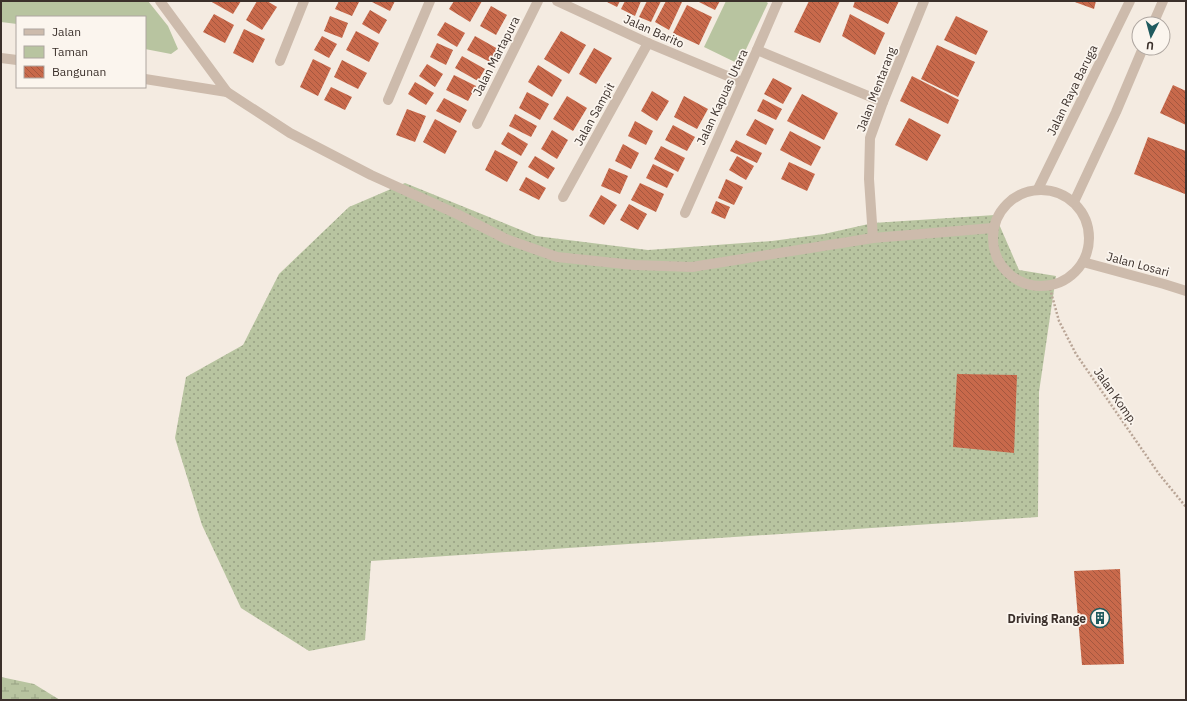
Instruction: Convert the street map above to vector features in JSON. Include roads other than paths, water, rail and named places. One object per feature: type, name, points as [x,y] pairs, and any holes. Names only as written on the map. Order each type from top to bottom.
[{"type":"street","points":[[160,1],[228,92],[290,133],[371,175],[457,214],[506,239],[557,257],[634,265],[692,267],[872,238],[993,228]]},
{"type":"street","points":[[280,61],[304,1]]},
{"type":"street","points":[[388,100],[430,1]]},
{"type":"street","name":"Jalan Martapura","points":[[477,124],[538,1]]},
{"type":"street","name":"Jalan Barito","points":[[557,1],[648,43],[742,82]]},
{"type":"street","points":[[757,50],[778,1]]},
{"type":"street","name":"Jalan Mentarang","points":[[872,238],[868,179],[870,138],[924,1]]},
{"type":"street","name":"Jalan Raya Baruga","points":[[1038,189],[1130,1]]},
{"type":"street","points":[[1156,16],[1163,1]]},
{"type":"street","name":"Jalan Sampit","points":[[563,197],[648,43]]},
{"type":"street","name":"Jalan Kapuas Utara","points":[[685,213],[757,50],[884,102]]},
{"type":"street","points":[[1074,202],[1116,112],[1140,56]]},
{"type":"street","points":[[1,58],[16,60]]},
{"type":"street","points":[[146,79],[228,92]]},
{"type":"street","points":[[1038,189],[1057,192],[1074,202],[1081,210],[1089,231],[1087,252],[1078,269],[1065,280],[1039,286],[1021,282],[1005,271],[995,256],[992,237],[996,218],[1001,209],[1018,195],[1027,191],[1038,189]]},
{"type":"street","name":"Jalan Losari","points":[[1083,262],[1186,291]]},
{"type":"place","name":"Driving Range","points":[[1100,618]]}]
